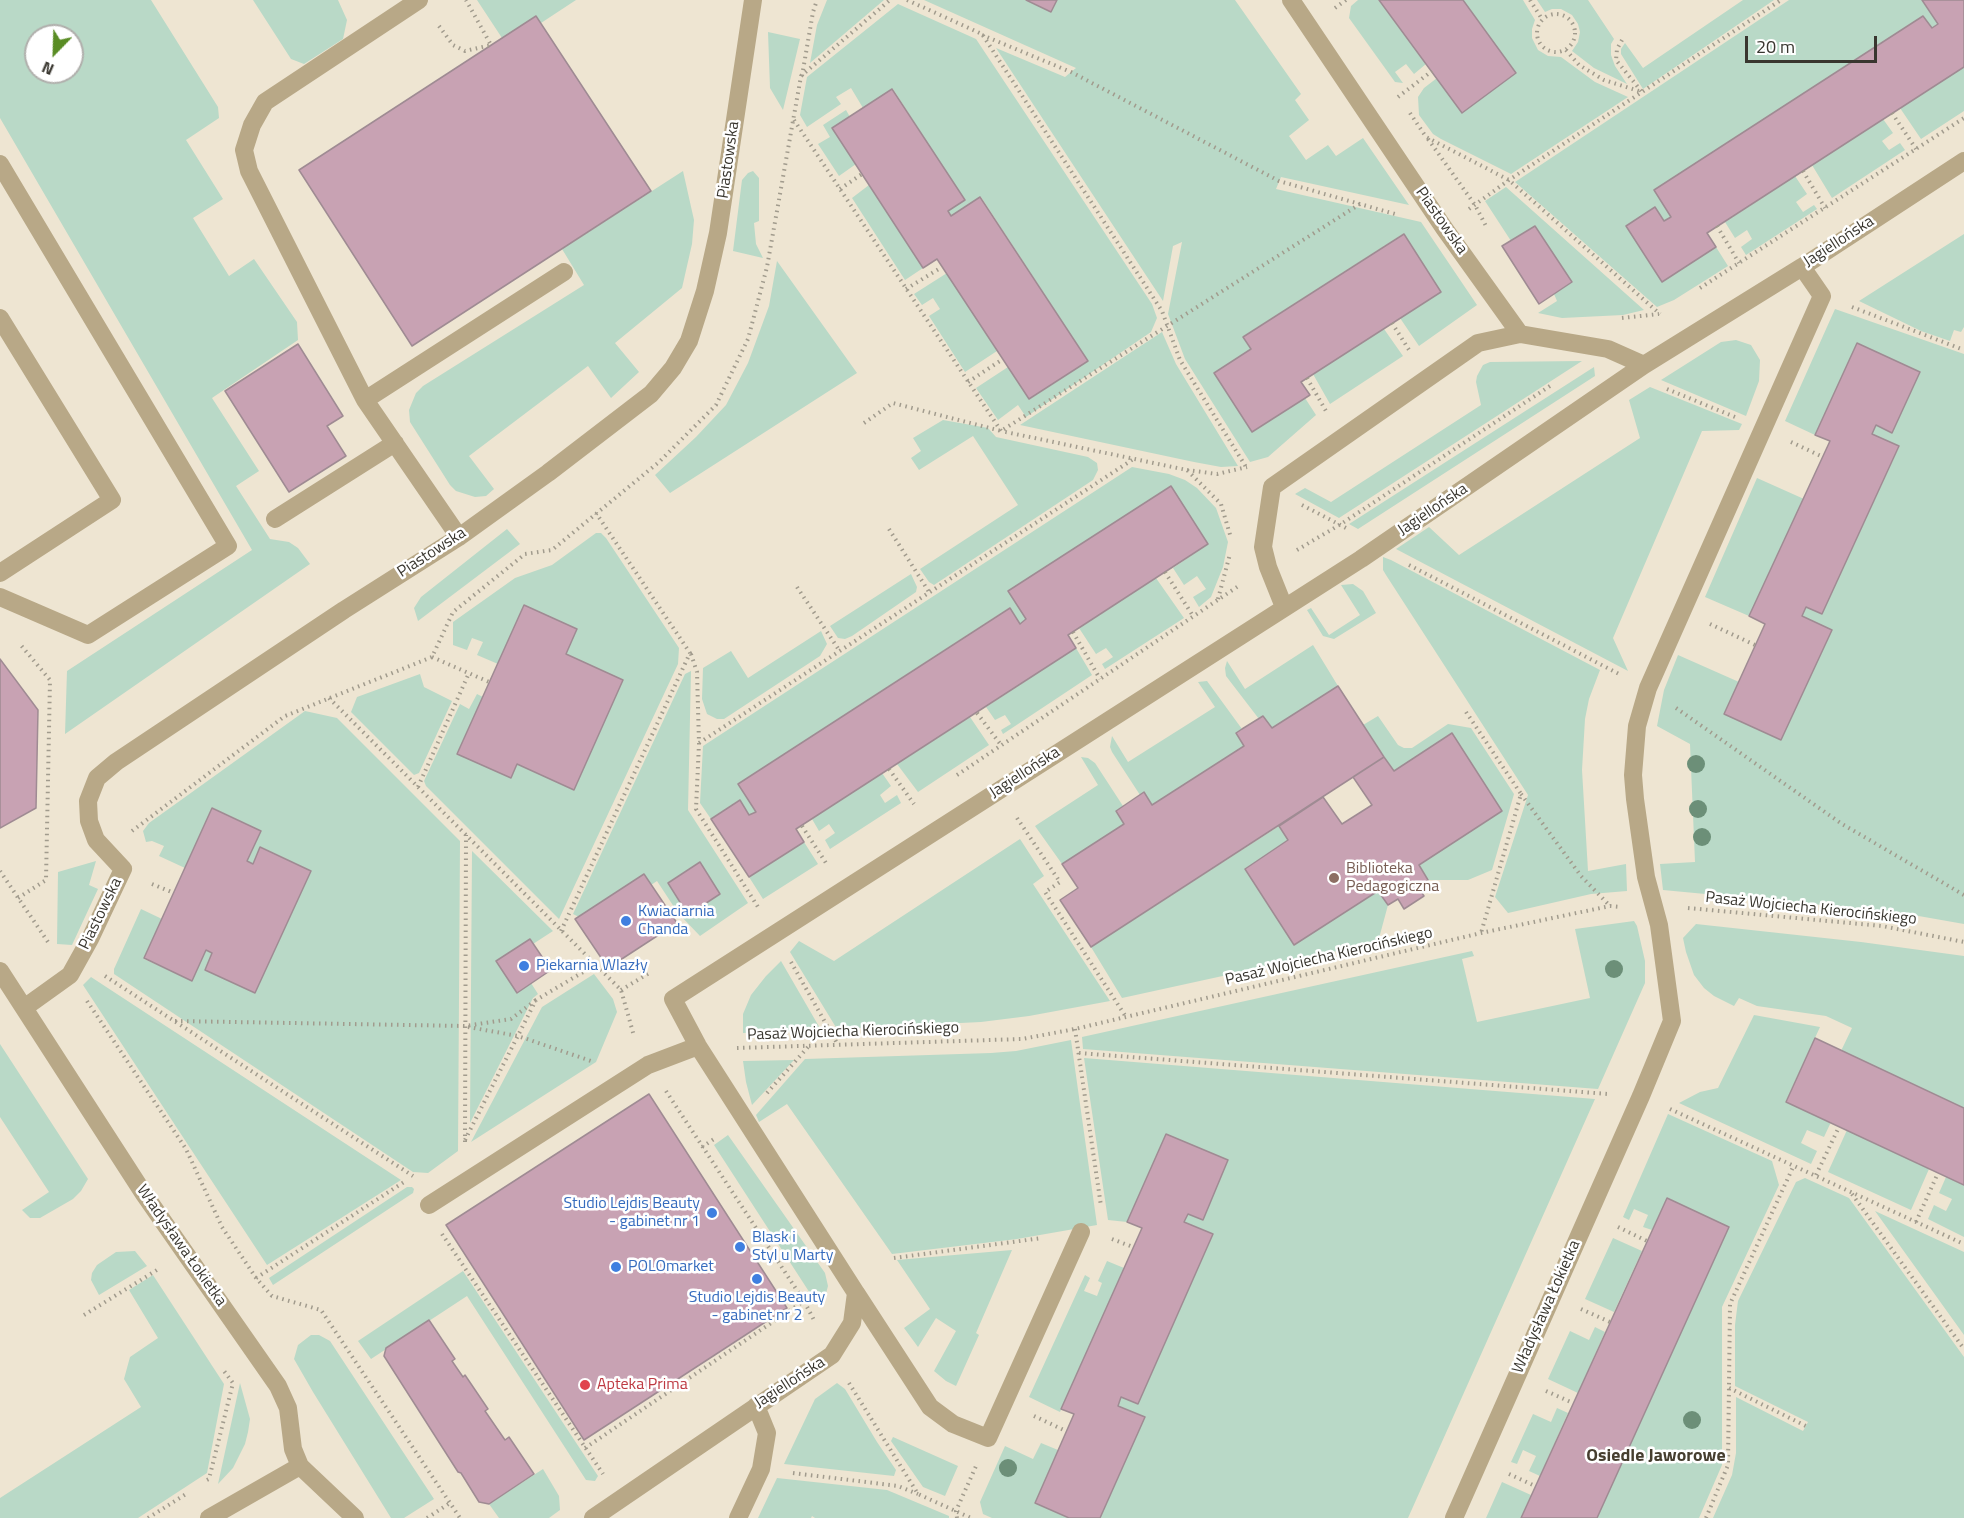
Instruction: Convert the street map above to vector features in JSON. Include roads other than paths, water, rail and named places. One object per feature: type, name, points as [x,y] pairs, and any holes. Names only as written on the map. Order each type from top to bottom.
[{"type":"street","points":[[419,0],[265,102],[252,125],[244,150],[249,171],[365,400],[459,537]]},
{"type":"street","name":"Piastowska","points":[[24,1008],[70,975],[123,869],[96,840],[89,820],[88,801],[98,778],[116,762],[344,610],[459,537],[548,473],[651,394],[673,368],[689,341],[705,291],[718,233],[753,0]]},
{"type":"street","name":"Piastowska","points":[[1291,0],[1444,228],[1520,334]]},
{"type":"street","name":"Jagiellońska","points":[[592,1518],[832,1355],[852,1323],[856,1293],[698,1046],[673,999],[1376,548],[1644,365],[1802,267],[1964,162]]},
{"type":"street","points":[[0,164],[228,546],[88,635],[0,597]]},
{"type":"street","name":"Władysława Łokietka","points":[[1454,1518],[1672,1021],[1659,925],[1646,878],[1633,775],[1637,726],[1648,688],[1822,296],[1802,267]]},
{"type":"street","points":[[365,400],[564,272]]},
{"type":"street","points":[[0,318],[112,500],[0,573]]},
{"type":"street","points":[[1284,607],[1268,567],[1263,547],[1272,487],[1478,343],[1520,334],[1608,349],[1644,365]]},
{"type":"street","points":[[275,519],[395,443]]},
{"type":"street","name":"Władysława Łokietka","points":[[0,971],[144,1194],[278,1386],[288,1408],[293,1449],[300,1466]]},
{"type":"street","points":[[429,1205],[648,1065],[698,1046]]},
{"type":"street","points":[[856,1293],[930,1407],[953,1424],[988,1438],[1081,1232]]},
{"type":"street","points":[[738,1518],[760,1469],[767,1433],[756,1406]]},
{"type":"street","points":[[209,1518],[300,1466],[355,1518]]},
{"type":"place","name":"Biblioteka Pedagogiczna","points":[[1334,878]]},
{"type":"place","name":"Kwiaciarnia Chanda","points":[[626,921]]},
{"type":"place","name":"Piekarnia Wlazły","points":[[524,966]]},
{"type":"place","name":"Studio Lejdis Beauty - gabinet nr 1","points":[[712,1213]]},
{"type":"place","name":"Blask i Styl u Marty","points":[[740,1247]]},
{"type":"place","name":"POLOmarket","points":[[616,1267]]},
{"type":"place","name":"Studio Lejdis Beauty - gabinet nr 2","points":[[757,1279]]},
{"type":"place","name":"Apteka Prima","points":[[585,1385]]},
{"type":"district","name":"Osiedle Jaworowe","points":[[1656,1457]]}]
